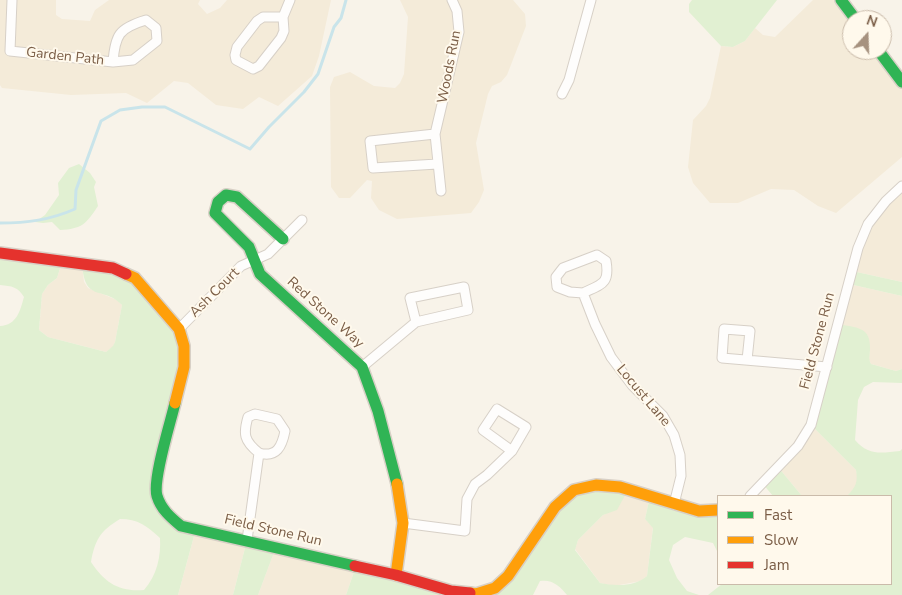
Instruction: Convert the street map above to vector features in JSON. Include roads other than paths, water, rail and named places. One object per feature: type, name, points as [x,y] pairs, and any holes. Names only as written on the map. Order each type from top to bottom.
[{"type":"street","name":"Garden Path","points":[[12,0],[10,51],[113,62],[133,60],[157,41],[156,28],[146,20],[133,24],[119,33],[114,45],[113,62]]},
{"type":"street","points":[[283,17],[263,17],[257,21],[237,47],[236,60],[253,69],[259,66],[281,38],[284,31],[283,17],[290,0]]},
{"type":"street","name":"Woods Run","points":[[441,191],[435,134],[459,32],[457,11],[452,0]]},
{"type":"street","points":[[562,94],[569,80],[591,0]]},
{"type":"street","points":[[886,60],[902,82]]},
{"type":"street","points":[[435,134],[370,140],[373,168],[438,164]]},
{"type":"street","name":"Field Stone Run","points":[[751,495],[798,446],[811,425],[858,248],[868,224],[886,201],[902,186]]},
{"type":"street","name":"Red Stone Way","points":[[283,239],[237,197],[226,195],[218,202],[215,213],[250,247],[260,274],[362,367],[380,420],[400,496],[402,523],[396,575]]},
{"type":"street","name":"Ash Court","points":[[179,329],[241,266],[268,254],[302,220]]},
{"type":"street","name":"Field Stone Run","points":[[0,253],[113,268],[135,278],[179,329],[184,346],[184,367],[158,473],[156,494],[166,514],[181,526],[396,575],[451,591],[476,594],[495,588],[508,576],[555,507],[574,490],[596,485],[620,487],[699,511],[717,510]]},
{"type":"street","points":[[597,255],[606,261],[608,273],[602,284],[583,293],[570,292],[557,287],[556,277],[563,268],[597,255]]},
{"type":"street","points":[[362,367],[416,322],[468,310],[464,287],[410,298],[416,322]]},
{"type":"street","name":"Locust Lane","points":[[583,293],[611,357],[632,385],[663,416],[674,435],[680,455],[681,476],[674,504]]},
{"type":"street","points":[[747,360],[827,367]]},
{"type":"street","points":[[402,523],[465,531],[467,499],[475,484],[512,451],[526,428],[497,409],[484,430],[512,451]]},
{"type":"street","points":[[255,414],[278,419],[285,431],[280,448],[273,453],[259,453],[247,440],[244,429],[248,417],[255,414]]},
{"type":"street","points":[[247,540],[259,453]]},
{"type":"waterway","points":[[0,223],[38,220],[57,216],[75,209],[76,190],[101,121],[120,110],[142,107],[165,107],[250,149],[304,92],[318,74],[334,27],[341,18],[346,0]]}]
